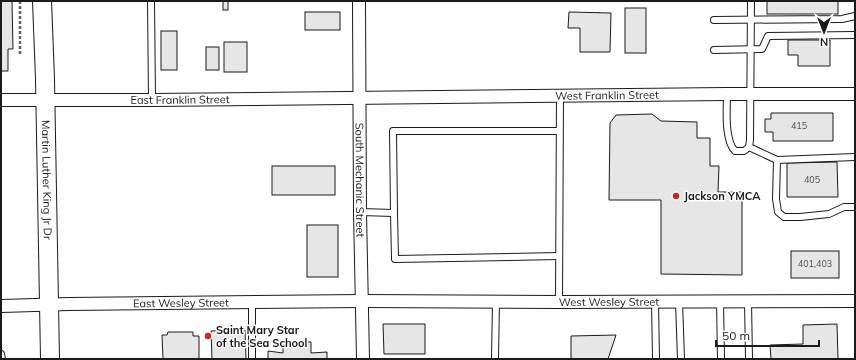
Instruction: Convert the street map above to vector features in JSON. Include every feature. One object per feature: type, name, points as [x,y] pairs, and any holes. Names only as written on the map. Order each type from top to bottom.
[{"type":"main road","name":"Martin Luther King Jr Dr","points":[[42,1],[50,359]]},
{"type":"street","name":"South Mechanic Street","points":[[359,1],[360,212],[363,359]]},
{"type":"street","name":"West Franklin Street","points":[[359,98],[560,95],[855,94]]},
{"type":"street","name":"East Franklin Street","points":[[1,100],[359,98]]},
{"type":"street","name":"East Wesley Street","points":[[1,306],[362,301]]},
{"type":"street","name":"West Wesley Street","points":[[362,301],[855,301]]},
{"type":"lane","points":[[151,1],[152,100]]},
{"type":"lane","points":[[749,147],[751,1]]},
{"type":"lane","points":[[714,20],[842,19],[855,16]]},
{"type":"lane","points":[[714,50],[762,49],[768,36],[855,35]]},
{"type":"lane","points":[[727,94],[728,139],[731,147],[735,151],[744,151],[749,147]]},
{"type":"lane","points":[[559,302],[560,95]]},
{"type":"lane","points":[[559,131],[393,131],[395,259],[559,256]]},
{"type":"lane","points":[[749,147],[777,160],[855,156]]},
{"type":"lane","points":[[777,160],[776,199],[778,212],[784,217],[829,214],[844,207],[855,207]]},
{"type":"lane","points":[[360,212],[394,213]]},
{"type":"lane","points":[[496,301],[496,359]]},
{"type":"lane","points":[[720,301],[721,359]]},
{"type":"lane","points":[[748,301],[749,359]]},
{"type":"lane","points":[[252,302],[252,359]]},
{"type":"lane","points":[[655,302],[656,359]]},
{"type":"lane","points":[[679,302],[681,359]]},
{"type":"lane","points":[[1,354],[2,359]]},
{"type":"path","points":[[20,1],[20,54]]},
{"type":"building","points":[[1,1],[12,1],[13,49],[8,49],[8,71],[1,71]]},
{"type":"building","points":[[223,1],[228,1],[228,10],[223,10]]},
{"type":"building","points":[[767,1],[838,1],[838,14],[767,14]]},
{"type":"building","points":[[625,8],[646,8],[646,53],[625,53]]},
{"type":"building","points":[[305,12],[340,12],[340,30],[305,30]]},
{"type":"building","points":[[569,12],[611,13],[610,52],[580,52],[580,28],[568,28]]},
{"type":"building","points":[[161,31],[177,31],[177,70],[161,70]]},
{"type":"building","points":[[788,40],[830,40],[830,66],[798,66],[798,55],[788,55]]},
{"type":"building","points":[[224,42],[247,42],[247,72],[224,72]]},
{"type":"building","points":[[206,47],[219,47],[219,70],[206,70]]},
{"type":"building","points":[[771,113],[833,113],[833,141],[773,141],[773,132],[765,132],[765,119],[771,119]]},
{"type":"building","name":"Jackson YMCA","points":[[652,114],[661,121],[697,122],[697,138],[710,138],[710,166],[719,166],[718,192],[742,192],[742,275],[661,274],[661,200],[609,200],[610,123],[616,115]]},
{"type":"building","points":[[837,162],[838,197],[787,197],[787,163]]},
{"type":"building","points":[[272,166],[335,166],[335,195],[272,195]]},
{"type":"building","points":[[307,225],[338,225],[338,277],[307,277]]},
{"type":"building","points":[[791,251],[839,251],[839,278],[791,278]]},
{"type":"building","points":[[383,324],[425,324],[425,354],[384,354]]},
{"type":"building","points":[[837,324],[838,359],[771,359],[770,345],[803,344],[803,325]]},
{"type":"building","points":[[245,330],[246,359],[212,359],[211,331]]},
{"type":"building","points":[[168,332],[193,332],[193,336],[199,336],[199,359],[163,359],[162,335],[167,335]]},
{"type":"building","points":[[616,335],[608,359],[571,359],[571,336]]},
{"type":"building","points":[[283,342],[311,342],[311,353],[327,352],[327,359],[268,359],[268,351],[283,353]]},
{"type":"place","name":"Jackson YMCA","points":[[676,196]]},
{"type":"place","name":"Saint Mary Star of the Sea School","points":[[208,336]]}]
